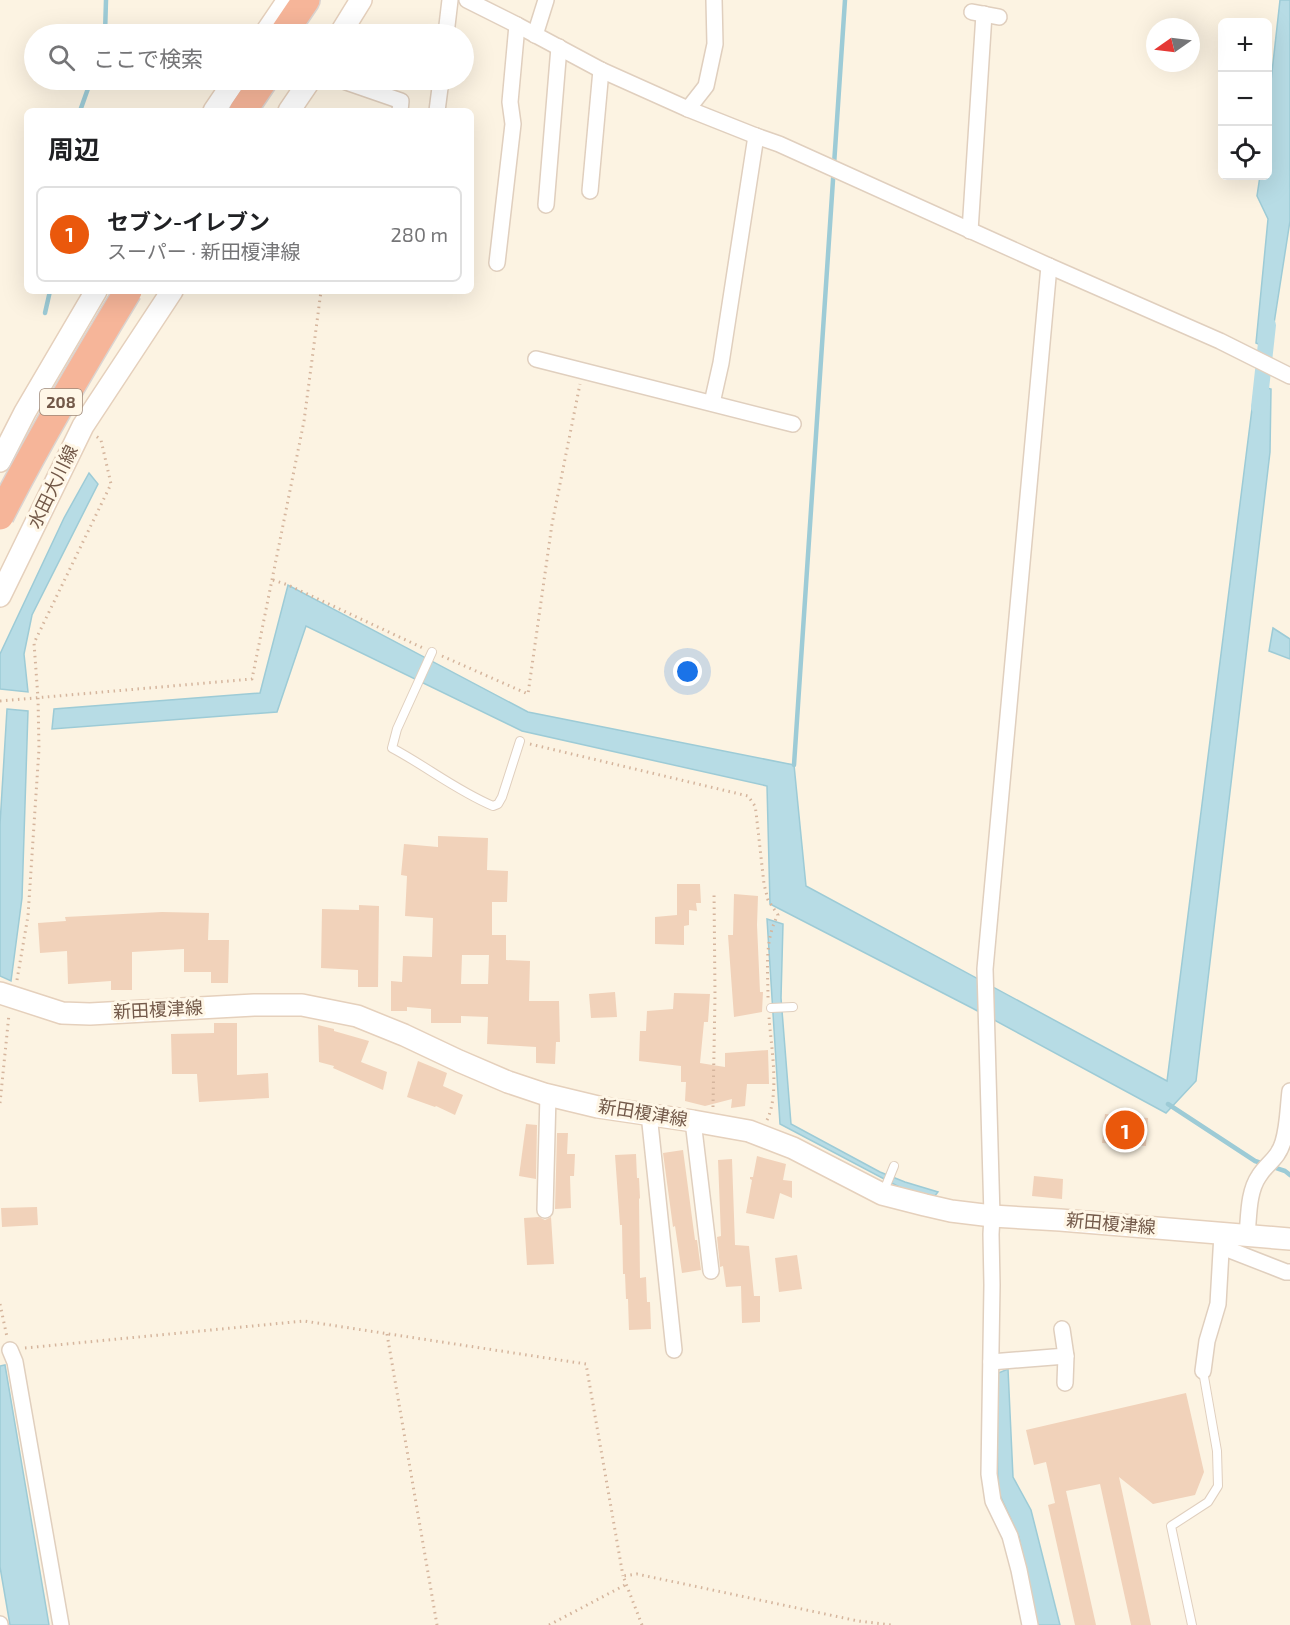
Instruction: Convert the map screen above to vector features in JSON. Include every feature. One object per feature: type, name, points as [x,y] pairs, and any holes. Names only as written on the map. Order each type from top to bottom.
[{"type":"highway","points":[[290,24],[306,0]]},
{"type":"highway","points":[[301,24],[317,0]]},
{"type":"highway","points":[[234,108],[246,90]]},
{"type":"highway","points":[[245,108],[257,90]]},
{"type":"highway","name":"208","points":[[0,497],[51,402],[115,294]]},
{"type":"highway","name":"208","points":[[0,516],[48,424],[126,294]]},
{"type":"main road","points":[[272,24],[288,0]]},
{"type":"main road","points":[[348,24],[360,0]]},
{"type":"main road","points":[[216,108],[228,90]]},
{"type":"main road","points":[[291,108],[303,90]]},
{"type":"main road","points":[[0,460],[25,412],[94,294]]},
{"type":"main road","name":"水田大川線","points":[[0,596],[83,426],[170,294]]},
{"type":"main road","name":"新田榎津線","points":[[8,1000],[62,1013],[90,1014],[254,1005],[302,1005],[357,1016],[508,1082],[548,1095],[598,1107],[748,1131],[793,1148],[882,1194],[951,1211],[1060,1220],[1222,1240],[1247,1235],[1290,1239]]},
{"type":"street","points":[[447,24],[450,0]]},
{"type":"street","points":[[466,0],[601,70],[688,109],[779,144],[1209,336],[1287,374]]},
{"type":"street","points":[[535,35],[546,0]]},
{"type":"street","points":[[688,109],[706,86],[715,44],[714,0]]},
{"type":"street","points":[[970,231],[985,14]]},
{"type":"street","points":[[497,263],[513,124],[510,102],[517,25]]},
{"type":"street","points":[[546,205],[559,47]]},
{"type":"street","points":[[590,191],[601,70]]},
{"type":"street","points":[[369,90],[401,101],[400,108]]},
{"type":"street","points":[[437,108],[440,90]]},
{"type":"street","points":[[712,403],[721,363],[756,136]]},
{"type":"street","points":[[1030,1625],[1010,1536],[993,1502],[989,1474],[992,1216],[986,980],[1049,266]]},
{"type":"street","points":[[536,359],[793,424]]},
{"type":"street","points":[[1247,1235],[1255,1182],[1276,1158],[1283,1142],[1290,1091]]},
{"type":"street","points":[[545,1210],[548,1095]]},
{"type":"street","points":[[649,1114],[674,1350]]},
{"type":"street","points":[[703,1122],[711,1271]]},
{"type":"street","points":[[1203,1371],[1207,1341],[1218,1304],[1222,1240],[1290,1272]]},
{"type":"street","points":[[1062,1329],[1066,1356],[1065,1383]]},
{"type":"street","points":[[10,1350],[15,1362],[61,1625]]},
{"type":"street","points":[[991,1362],[1066,1356]]},
{"type":"lane","points":[[430,656],[397,729],[392,748],[493,806],[498,804],[502,797],[520,741]]},
{"type":"lane","points":[[771,1008],[793,1007]]},
{"type":"lane","points":[[882,1194],[894,1166]]},
{"type":"lane","points":[[1192,1625],[1171,1526],[1208,1502],[1218,1486],[1217,1451],[1203,1371]]},
{"type":"path","points":[[0,701],[252,680],[304,421],[321,294]]},
{"type":"path","points":[[273,580],[430,656],[528,694],[552,524],[582,371]]},
{"type":"path","points":[[0,1103],[8,1000],[28,916],[39,749],[34,643],[111,484],[101,440],[83,426]]},
{"type":"path","points":[[520,741],[742,794],[753,801],[764,884],[768,900],[778,915],[770,931],[768,947],[768,1007],[773,1076],[772,1109],[765,1124]]},
{"type":"path","points":[[703,1122],[715,995],[714,891]]},
{"type":"path","points":[[0,1304],[10,1350],[304,1322],[586,1364],[623,1576],[642,1625]]},
{"type":"path","points":[[387,1334],[437,1625]]},
{"type":"path","points":[[623,1576],[637,1575],[858,1621],[891,1625]]},
{"type":"path","points":[[549,1625],[627,1584]]},
{"type":"water","points":[[1280,0],[1290,0],[1290,221],[1270,349],[1256,343],[1268,219],[1257,196],[1259,180],[1272,180],[1272,72]]},
{"type":"water","points":[[1255,385],[1271,389],[1270,452],[1196,1081],[1166,1113],[972,1008],[770,904],[767,786],[522,731],[306,626],[277,712],[52,729],[54,709],[260,693],[288,585],[528,712],[794,765],[806,886],[1167,1081]]},
{"type":"water","points":[[89,473],[98,484],[32,615],[24,654],[28,692],[0,689],[0,654],[64,518]]},
{"type":"water","points":[[1273,628],[1290,639],[1290,659],[1269,651]]},
{"type":"water","points":[[7,709],[28,711],[22,898],[11,981],[0,976],[0,824]]},
{"type":"water","points":[[767,919],[783,924],[781,998],[791,1124],[880,1172],[938,1192],[934,1197],[905,1190],[780,1124]]},
{"type":"water","points":[[5,1365],[49,1625],[10,1625],[0,1567],[0,1366]]},
{"type":"water","points":[[1008,1369],[1013,1477],[1031,1510],[1060,1625],[1035,1625],[1019,1537],[998,1491],[996,1374]]},
{"type":"building","points":[[438,836],[488,838],[487,870],[508,871],[507,902],[492,902],[492,935],[506,935],[506,960],[530,961],[529,1001],[559,1001],[560,1042],[556,1042],[555,1064],[536,1063],[536,1047],[487,1044],[488,1017],[461,1016],[461,1023],[431,1023],[431,1009],[407,1007],[407,1011],[391,1011],[391,981],[402,982],[403,956],[432,957],[433,918],[405,916],[407,876],[401,875],[404,844],[438,847]],"holes":[[[462,955],[489,955],[488,984],[461,984]]]},
{"type":"building","points":[[677,884],[700,884],[701,903],[696,903],[697,911],[689,910],[689,925],[684,926],[684,945],[655,944],[655,917],[677,915]]},
{"type":"building","points":[[734,894],[758,896],[760,992],[763,992],[762,1012],[734,1017],[728,935],[733,935]]},
{"type":"building","points":[[359,905],[379,906],[378,987],[358,987],[358,970],[321,968],[322,909],[359,910]]},
{"type":"building","points":[[162,912],[209,913],[208,940],[229,940],[228,983],[211,983],[211,972],[184,972],[184,949],[132,952],[132,990],[111,990],[111,981],[68,984],[67,951],[40,953],[38,923],[66,921],[65,917]]},
{"type":"building","points":[[615,992],[617,1017],[591,1018],[589,994]]},
{"type":"building","points":[[674,993],[710,994],[708,1022],[704,1022],[700,1063],[725,1067],[725,1053],[768,1050],[769,1084],[747,1084],[745,1106],[731,1108],[732,1099],[705,1106],[685,1101],[686,1082],[681,1082],[681,1066],[639,1061],[640,1031],[646,1031],[647,1011],[673,1009]]},
{"type":"building","points":[[214,1023],[237,1023],[237,1075],[268,1073],[269,1098],[199,1102],[197,1074],[172,1074],[171,1034],[214,1033]]},
{"type":"building","points":[[318,1025],[369,1041],[361,1062],[387,1072],[383,1090],[333,1068],[334,1066],[319,1062]]},
{"type":"building","points":[[418,1061],[447,1073],[443,1086],[463,1095],[455,1115],[407,1097]]},
{"type":"building","points":[[1105,1114],[1148,1118],[1146,1146],[1102,1143]]},
{"type":"building","points":[[526,1124],[537,1125],[536,1179],[519,1176]]},
{"type":"building","points":[[557,1133],[568,1133],[567,1154],[575,1154],[574,1176],[570,1176],[571,1208],[555,1209]]},
{"type":"building","points":[[683,1150],[701,1270],[682,1273],[663,1153]]},
{"type":"building","points":[[636,1154],[640,1198],[640,1278],[646,1277],[651,1329],[629,1330],[615,1155]]},
{"type":"building","points":[[757,1156],[786,1164],[783,1180],[792,1181],[792,1198],[780,1193],[774,1219],[746,1213],[752,1180],[750,1177],[753,1177]]},
{"type":"building","points":[[732,1159],[735,1245],[749,1246],[754,1296],[760,1296],[760,1322],[742,1323],[741,1286],[726,1287],[723,1266],[720,1267],[717,1237],[721,1236],[718,1160]]},
{"type":"building","points":[[1034,1176],[1063,1179],[1062,1199],[1032,1196]]},
{"type":"building","points":[[37,1207],[38,1225],[2,1227],[1,1208]]},
{"type":"building","points":[[539,1217],[545,1220],[551,1217],[554,1264],[527,1265],[524,1218]]},
{"type":"building","points":[[797,1255],[802,1289],[779,1292],[775,1258]]},
{"type":"building","points":[[1186,1393],[1204,1472],[1195,1495],[1153,1504],[1119,1477],[1151,1625],[1131,1625],[1100,1484],[1066,1491],[1096,1625],[1075,1625],[1048,1505],[1055,1503],[1046,1462],[1034,1465],[1026,1430]]},
{"type":"waterway","points":[[105,24],[106,0]]},
{"type":"waterway","points":[[794,765],[845,0]]},
{"type":"waterway","points":[[81,108],[87,90]]},
{"type":"waterway","points":[[45,313],[49,294]]},
{"type":"waterway","points":[[1259,407],[1268,325]]},
{"type":"waterway","points":[[1168,1104],[1255,1161],[1285,1171],[1290,1175]]},
{"type":"place","name":"セブン-イレブン","points":[[1125,1130]]}]
